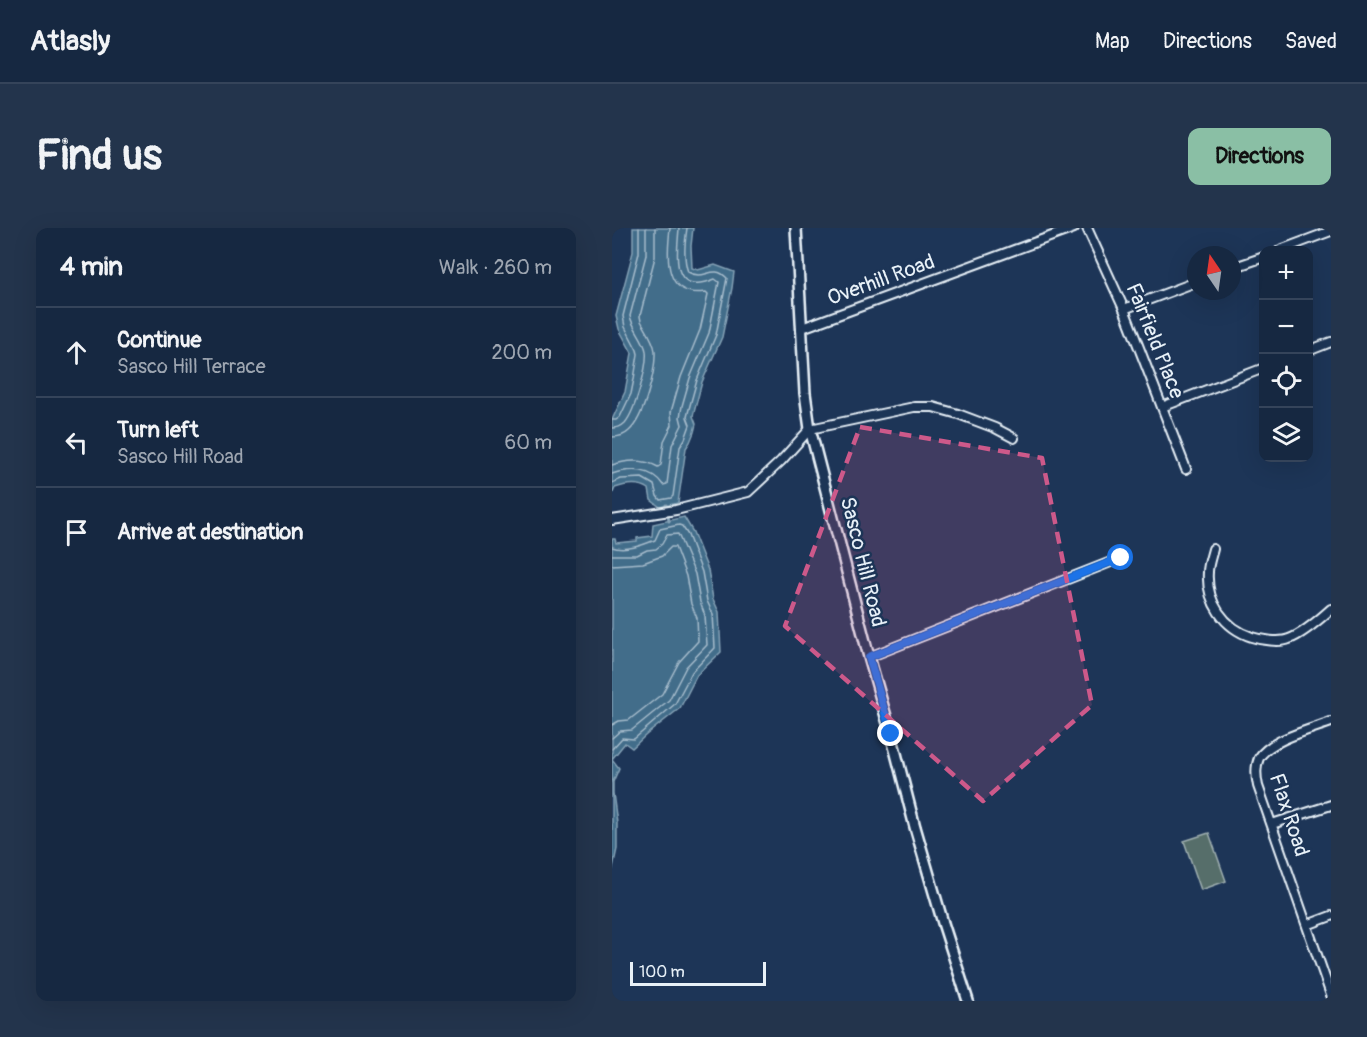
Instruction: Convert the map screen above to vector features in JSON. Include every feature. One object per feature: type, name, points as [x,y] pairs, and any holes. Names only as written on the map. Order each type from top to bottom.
[{"type":"street","name":"Sasco Hill Road","points":[[796,228],[805,393],[810,429],[915,826],[968,1001]]},
{"type":"street","name":"Overhill Road","points":[[802,328],[1074,228]]},
{"type":"street","name":"Fairfield Place","points":[[1088,228],[1124,309],[1186,469]]},
{"type":"street","points":[[1291,246],[1331,231]]},
{"type":"street","points":[[1241,265],[1259,258]]},
{"type":"street","points":[[1124,309],[1187,285]]},
{"type":"street","points":[[1313,349],[1331,342]]},
{"type":"street","points":[[1162,407],[1259,370]]},
{"type":"street","points":[[612,520],[676,510],[748,492],[810,429],[914,406],[933,407],[958,414],[1014,438]]},
{"type":"street","points":[[1213,549],[1208,573],[1211,598],[1222,619],[1240,633],[1261,640],[1288,640],[1331,609]]},
{"type":"street","points":[[869,657],[1121,558]]},
{"type":"street","name":"Flax Road","points":[[1331,722],[1276,742],[1266,749],[1256,767],[1256,778],[1331,995]]},
{"type":"street","points":[[1272,824],[1331,805]]},
{"type":"street","points":[[1307,924],[1331,916]]},
{"type":"highlighted area","points":[[860,427],[1042,458],[1092,705],[983,801],[785,626]]},
{"type":"green space","points":[[1209,833],[1226,881],[1201,890],[1184,841]]},
{"type":"water","points":[[633,228],[693,228],[692,268],[698,270],[715,265],[734,272],[722,337],[702,382],[693,416],[696,424],[686,448],[678,503],[660,507],[651,500],[649,489],[641,485],[615,488],[612,495],[612,420],[625,392],[632,353],[619,329],[616,316],[633,252]]},
{"type":"water","points":[[684,517],[693,532],[708,570],[713,599],[719,612],[721,652],[697,675],[680,708],[632,748],[625,743],[612,759],[612,539],[615,539],[616,543],[637,541],[637,538],[652,536],[653,524]]},
{"type":"water","points":[[612,759],[619,768],[613,782],[617,849],[612,872]]},
{"type":"waterway","points":[[666,505],[669,521]]},
{"type":"route","points":[[891,734],[869,657],[1121,558]]}]
